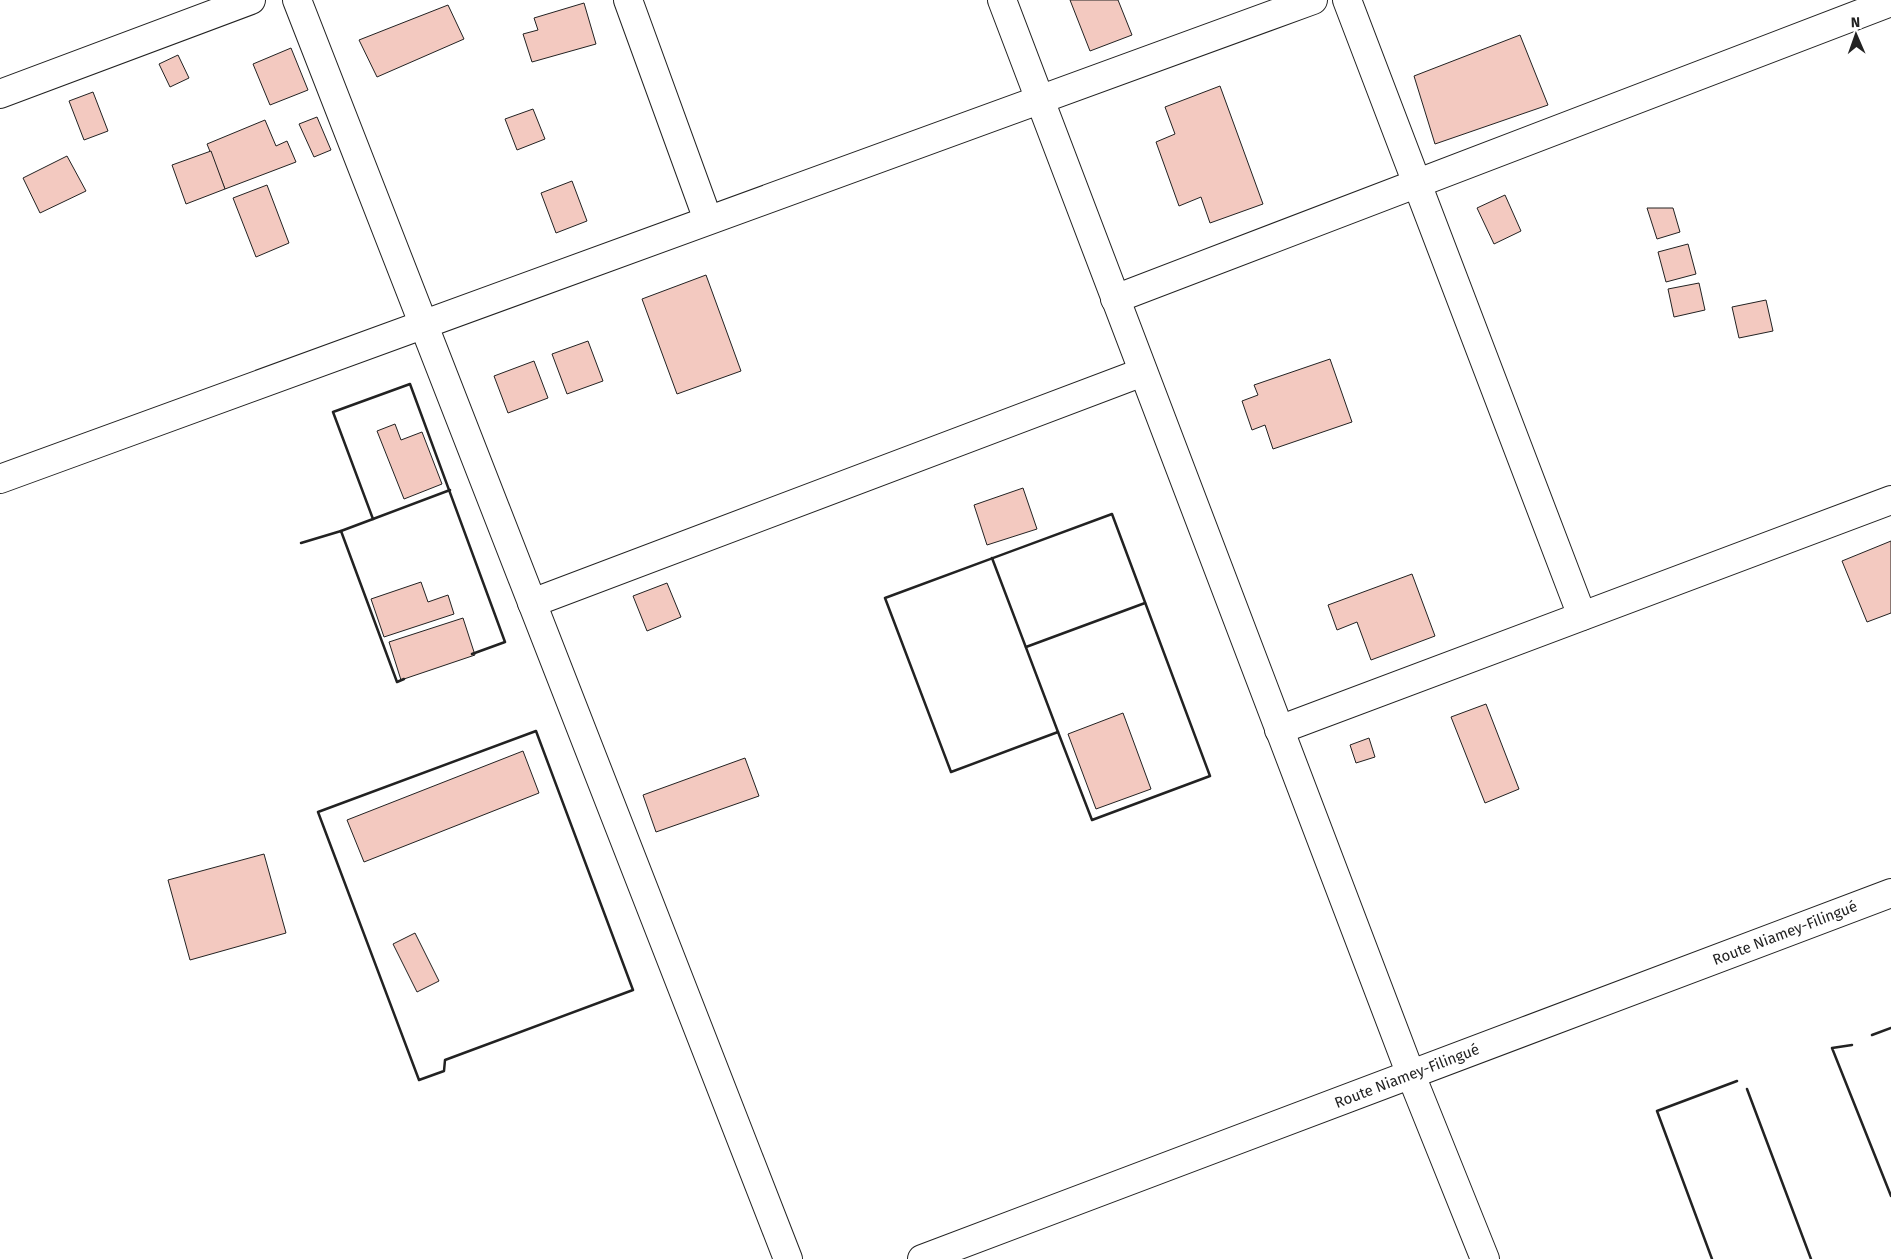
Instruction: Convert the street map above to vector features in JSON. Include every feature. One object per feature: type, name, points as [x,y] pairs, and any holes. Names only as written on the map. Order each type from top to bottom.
[{"type":"street","points":[[0,94],[251,0]]},
{"type":"street","points":[[297,0],[788,1259]]},
{"type":"street","points":[[628,0],[708,220]]},
{"type":"street","points":[[1002,0],[1411,1075],[1485,1259]]},
{"type":"street","points":[[0,479],[1313,0]]},
{"type":"street","points":[[1347,0],[1582,616]]},
{"type":"street","points":[[1115,299],[1891,2]]},
{"type":"street","points":[[532,603],[1143,372]]},
{"type":"street","points":[[1280,730],[1891,500]]},
{"type":"street","name":"Route Niamey-Filingué","points":[[922,1259],[1891,892]]},
{"type":"building","points":[[1070,0],[1118,0],[1132,35],[1090,51]]},
{"type":"building","points":[[584,3],[596,44],[532,62],[523,34],[538,30],[534,18]]},
{"type":"building","points":[[448,5],[464,39],[377,77],[359,40]]},
{"type":"building","points":[[1520,35],[1548,105],[1435,144],[1414,76]]},
{"type":"building","points":[[291,48],[308,90],[270,105],[253,64]]},
{"type":"building","points":[[178,55],[189,78],[170,87],[159,64]]},
{"type":"building","points":[[1220,86],[1263,204],[1210,223],[1201,197],[1179,206],[1156,142],[1175,134],[1165,107]]},
{"type":"building","points":[[93,92],[108,131],[84,140],[69,101]]},
{"type":"building","points":[[533,109],[545,139],[517,150],[505,119]]},
{"type":"building","points":[[317,117],[331,150],[314,157],[299,124]]},
{"type":"building","points":[[265,120],[276,146],[287,141],[296,162],[225,189],[207,144]]},
{"type":"building","points":[[211,151],[225,189],[186,204],[172,165]]},
{"type":"building","points":[[67,156],[86,191],[40,213],[23,178]]},
{"type":"building","points":[[572,181],[587,221],[556,233],[541,193]]},
{"type":"building","points":[[267,185],[289,243],[256,257],[233,198]]},
{"type":"building","points":[[1505,195],[1521,231],[1494,244],[1477,208]]},
{"type":"building","points":[[1647,208],[1673,208],[1680,232],[1657,239]]},
{"type":"building","points":[[1688,244],[1696,274],[1666,282],[1658,252]]},
{"type":"building","points":[[706,275],[741,371],[677,394],[642,299]]},
{"type":"building","points":[[1699,283],[1705,310],[1674,317],[1668,289]]},
{"type":"building","points":[[1766,300],[1773,331],[1739,338],[1732,307]]},
{"type":"building","points":[[588,341],[603,381],[567,394],[552,354]]},
{"type":"building","points":[[1330,359],[1352,422],[1273,449],[1265,425],[1252,430],[1242,401],[1258,395],[1254,385]]},
{"type":"building","points":[[534,361],[548,398],[508,413],[494,376]]},
{"type":"building","points":[[395,424],[401,440],[422,432],[442,484],[404,499],[377,431]]},
{"type":"building","points":[[1023,488],[1037,529],[987,545],[974,505]]},
{"type":"building","points":[[1891,541],[1891,613],[1867,622],[1842,561]]},
{"type":"building","points":[[1412,574],[1435,636],[1371,660],[1357,622],[1337,630],[1328,605]]},
{"type":"building","points":[[421,582],[428,602],[448,595],[454,614],[384,637],[371,599]]},
{"type":"building","points":[[667,583],[681,617],[647,631],[633,596]]},
{"type":"building","points":[[463,618],[475,655],[401,680],[389,642]]},
{"type":"building","points":[[1486,704],[1519,789],[1485,803],[1451,717]]},
{"type":"building","points":[[1123,713],[1151,789],[1096,809],[1068,734]]},
{"type":"building","points":[[1369,738],[1375,757],[1356,763],[1350,745]]},
{"type":"building","points":[[523,751],[539,793],[364,862],[347,820]]},
{"type":"building","points":[[745,758],[759,796],[656,832],[643,795]]},
{"type":"building","points":[[264,854],[286,933],[190,960],[168,880]]},
{"type":"building","points":[[415,933],[439,981],[417,992],[393,944]]},
{"type":"wall","points":[[341,531],[373,519],[333,412],[410,384],[505,642],[472,654]]},
{"type":"wall","points":[[373,519],[450,490]]},
{"type":"wall","points":[[1112,514],[1210,776],[1092,820],[1058,732],[951,772],[885,598],[1112,514]]},
{"type":"wall","points":[[301,543],[341,531],[397,682],[404,679]]},
{"type":"wall","points":[[992,558],[1058,732]]},
{"type":"wall","points":[[1026,647],[1145,603]]},
{"type":"wall","points":[[536,731],[633,990],[445,1060],[444,1071],[419,1080],[318,812],[536,731]]},
{"type":"wall","points":[[1872,1035],[1891,1028]]},
{"type":"wall","points":[[1852,1045],[1832,1048],[1891,1196]]},
{"type":"wall","points":[[1712,1259],[1657,1111],[1737,1081]]},
{"type":"wall","points":[[1747,1089],[1811,1259]]}]
